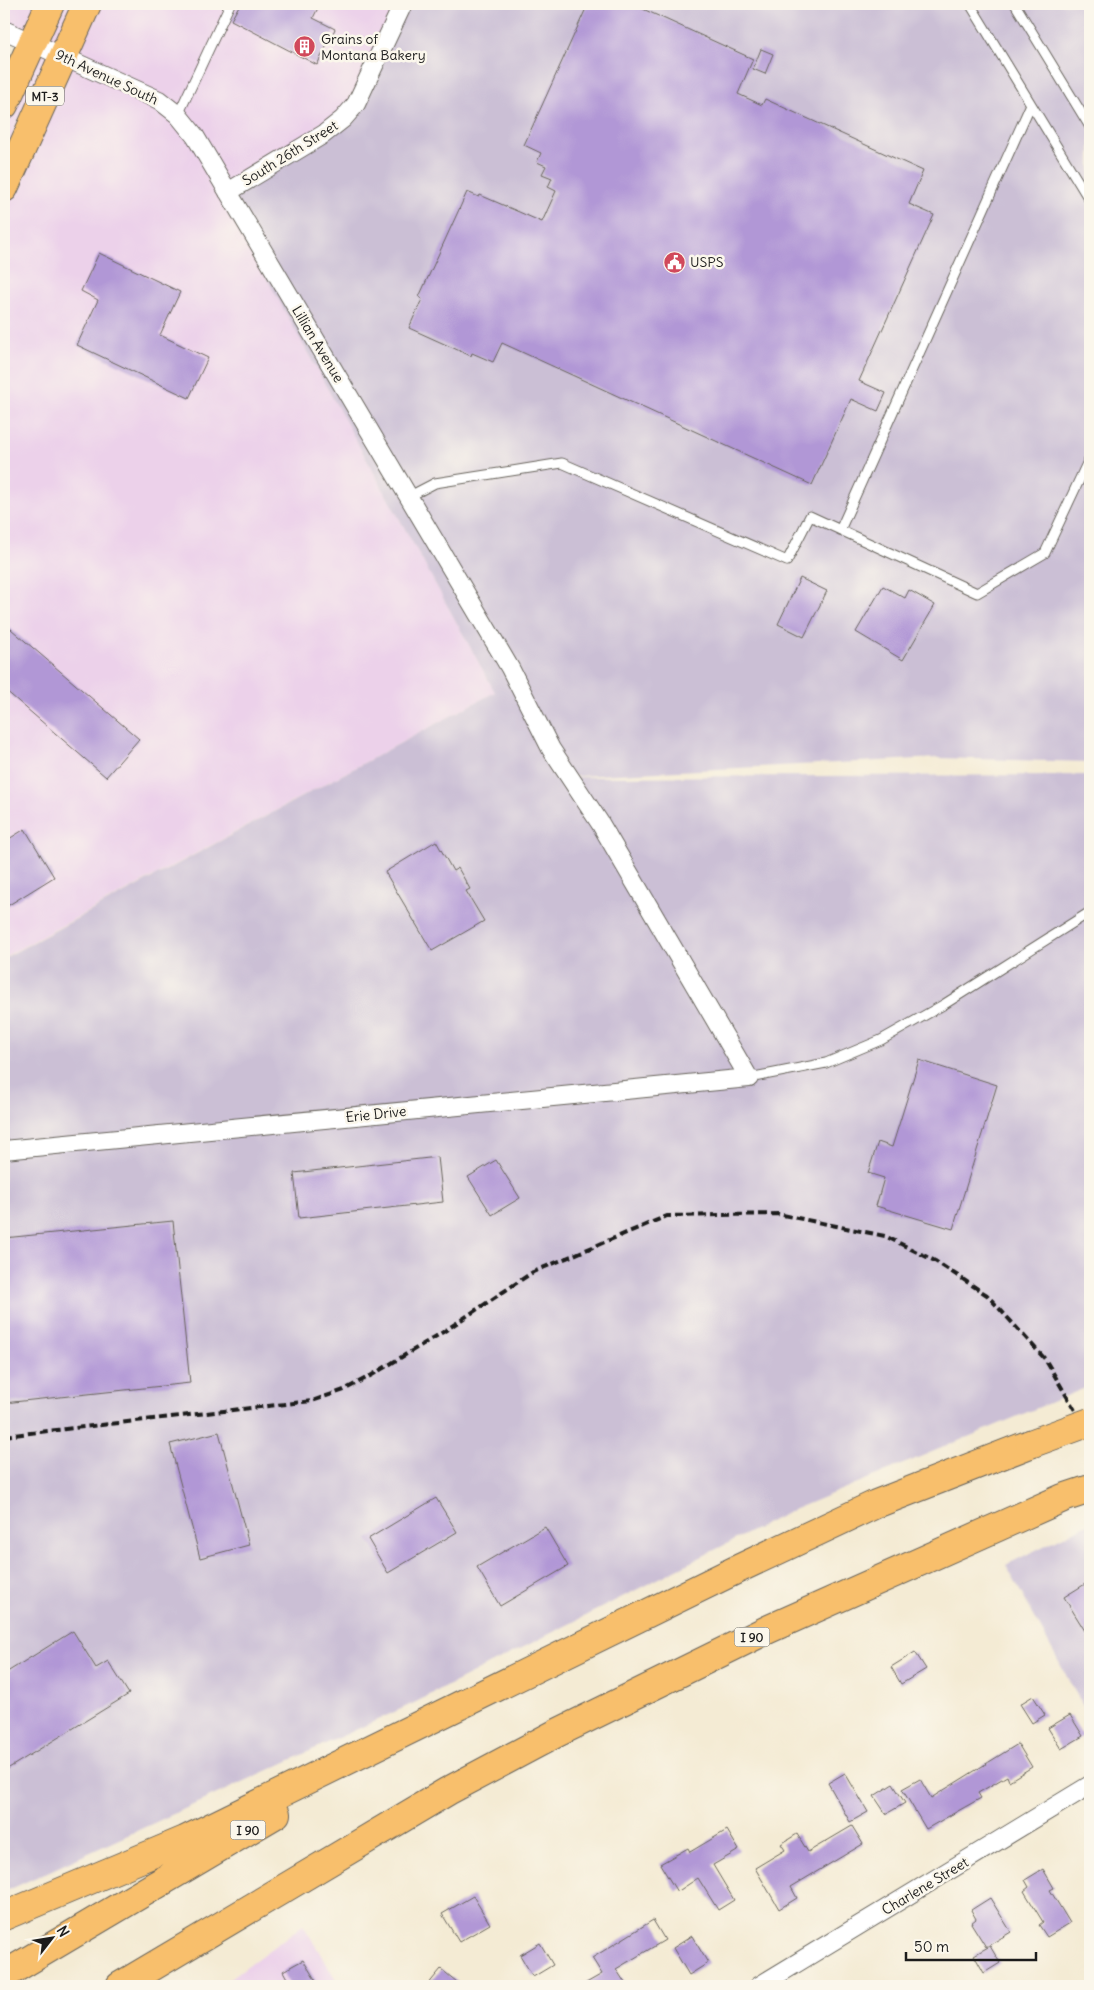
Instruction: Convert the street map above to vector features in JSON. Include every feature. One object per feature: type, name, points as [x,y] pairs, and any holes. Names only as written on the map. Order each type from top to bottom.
[{"type":"main road","points":[[4,105],[50,4]]},
{"type":"main road","name":"MT-3","points":[[4,188],[87,4]]},
{"type":"main road","name":"I 90","points":[[4,1976],[243,1833],[494,1689],[867,1508],[1090,1422]]},
{"type":"main road","name":"I 90","points":[[120,1986],[448,1792],[558,1733],[769,1628],[1063,1498],[1090,1489]]},
{"type":"main road","points":[[4,1916],[185,1840],[494,1689]]},
{"type":"main road","points":[[154,1986],[448,1792]]},
{"type":"street","name":"South 26th Street","points":[[228,192],[324,134],[343,120],[356,104],[403,4]]},
{"type":"street","name":"9th Avenue South","points":[[4,30],[62,58],[159,100],[178,115],[195,136],[228,192]]},
{"type":"street","name":"Lillian Avenue","points":[[228,192],[510,668],[551,749],[600,823],[749,1078]]},
{"type":"street","name":"Erie Drive","points":[[4,1150],[749,1078]]},
{"type":"street","name":"Charlene Street","points":[[759,1986],[1090,1785]]},
{"type":"lane","points":[[178,115],[230,4]]},
{"type":"lane","points":[[970,4],[1090,201]]},
{"type":"lane","points":[[1015,4],[1090,127]]},
{"type":"lane","points":[[840,530],[1031,104]]},
{"type":"lane","points":[[408,497],[435,483],[562,463],[787,560],[810,516],[977,593],[1045,553],[1090,456]]},
{"type":"lane","points":[[749,1078],[826,1063],[882,1040],[942,1005],[1090,912]]},
{"type":"shaded area","points":[[4,4],[405,4],[360,107],[224,201],[495,692],[4,957],[4,105],[32,43],[4,30]]},
{"type":"shaded area","points":[[405,4],[1090,4],[1090,762],[938,758],[559,777],[1090,775],[1090,1386],[793,1510],[414,1703],[4,1892],[4,958],[495,692],[224,201],[345,124]]},
{"type":"shaded area","points":[[1090,1523],[1090,1719],[1006,1565]]},
{"type":"shaded area","points":[[303,1925],[340,1986],[220,1986]]},
{"type":"building","name":"Grains of Montana Bakery","points":[[240,4],[320,4],[313,18],[335,29],[317,65],[231,20]]},
{"type":"building","name":"USPS","points":[[588,4],[632,4],[753,59],[738,94],[762,105],[765,99],[923,171],[909,204],[934,215],[859,381],[886,393],[878,411],[851,399],[812,485],[502,343],[493,362],[472,353],[471,356],[409,328],[422,299],[419,297],[467,192],[479,197],[480,195],[542,222],[556,191],[548,187],[552,178],[542,174],[546,166],[537,162],[541,153],[524,145]]},
{"type":"building","points":[[761,49],[773,54],[765,74],[753,69]]},
{"type":"building","points":[[99,253],[180,292],[160,335],[208,358],[189,398],[77,345],[98,300],[81,291]]},
{"type":"building","points":[[800,578],[827,591],[804,637],[778,624]]},
{"type":"building","points":[[883,586],[905,598],[909,590],[935,605],[903,660],[856,632]]},
{"type":"building","points":[[4,623],[139,739],[106,777],[4,689]]},
{"type":"building","points":[[25,829],[54,877],[4,908],[4,842]]},
{"type":"building","points":[[436,841],[453,871],[458,868],[470,889],[466,891],[484,921],[432,951],[385,872]]},
{"type":"building","points":[[919,1060],[997,1085],[953,1229],[876,1206],[884,1178],[868,1173],[878,1142],[892,1147]]},
{"type":"building","points":[[438,1157],[443,1202],[299,1218],[294,1173]]},
{"type":"building","points":[[496,1160],[520,1198],[492,1215],[468,1177]]},
{"type":"building","points":[[173,1221],[190,1383],[4,1403],[4,1238]]},
{"type":"building","points":[[219,1432],[249,1545],[200,1558],[170,1444]]},
{"type":"building","points":[[436,1498],[457,1532],[388,1573],[368,1539]]},
{"type":"building","points":[[545,1527],[568,1566],[500,1606],[477,1567]]},
{"type":"building","points":[[1090,1581],[1090,1639],[1064,1597]]},
{"type":"building","points":[[73,1631],[96,1668],[108,1661],[129,1694],[4,1771],[4,1674]]},
{"type":"building","points":[[915,1652],[926,1669],[901,1684],[891,1667]]},
{"type":"building","points":[[1033,1696],[1045,1715],[1032,1723],[1020,1704]]},
{"type":"building","points":[[1070,1715],[1083,1736],[1061,1749],[1048,1728]]},
{"type":"building","points":[[1018,1744],[1032,1767],[1009,1781],[1007,1776],[978,1793],[981,1798],[926,1829],[902,1789],[920,1779],[931,1798]]},
{"type":"building","points":[[845,1773],[868,1812],[850,1822],[828,1783]]},
{"type":"building","points":[[893,1784],[905,1803],[886,1814],[874,1796]]},
{"type":"building","points":[[852,1826],[863,1844],[791,1887],[797,1898],[779,1909],[755,1868],[785,1850],[781,1844],[797,1834],[808,1852]]},
{"type":"building","points":[[727,1830],[739,1850],[713,1865],[734,1900],[718,1910],[698,1878],[677,1892],[660,1864],[688,1848],[690,1852]]},
{"type":"building","points":[[1043,1869],[1054,1888],[1050,1890],[1070,1923],[1047,1937],[1039,1925],[1043,1922],[1024,1891],[1029,1887],[1025,1880]]},
{"type":"building","points":[[473,1896],[490,1924],[459,1942],[442,1914]]},
{"type":"building","points":[[990,1898],[1011,1932],[986,1947],[971,1923],[976,1919],[971,1910]]},
{"type":"building","points":[[653,1920],[665,1940],[616,1969],[627,1986],[581,1986],[602,1974],[592,1958]]},
{"type":"building","points":[[692,1936],[708,1963],[689,1975],[673,1948]]},
{"type":"building","points":[[540,1943],[553,1965],[533,1977],[520,1955]]},
{"type":"building","points":[[990,1946],[1000,1963],[984,1973],[974,1955]]},
{"type":"building","points":[[303,1960],[319,1986],[291,1986],[283,1971]]},
{"type":"building","points":[[441,1969],[462,1986],[427,1986]]},
{"type":"railway","points":[[4,1436],[312,1401],[344,1390],[372,1375],[443,1332],[533,1272],[667,1216],[778,1214],[885,1236],[935,1261],[987,1295],[1045,1359],[1090,1436]]},
{"type":"place","name":"Grains of Montana Bakery","points":[[305,47]]},
{"type":"place","name":"USPS","points":[[674,262]]}]
